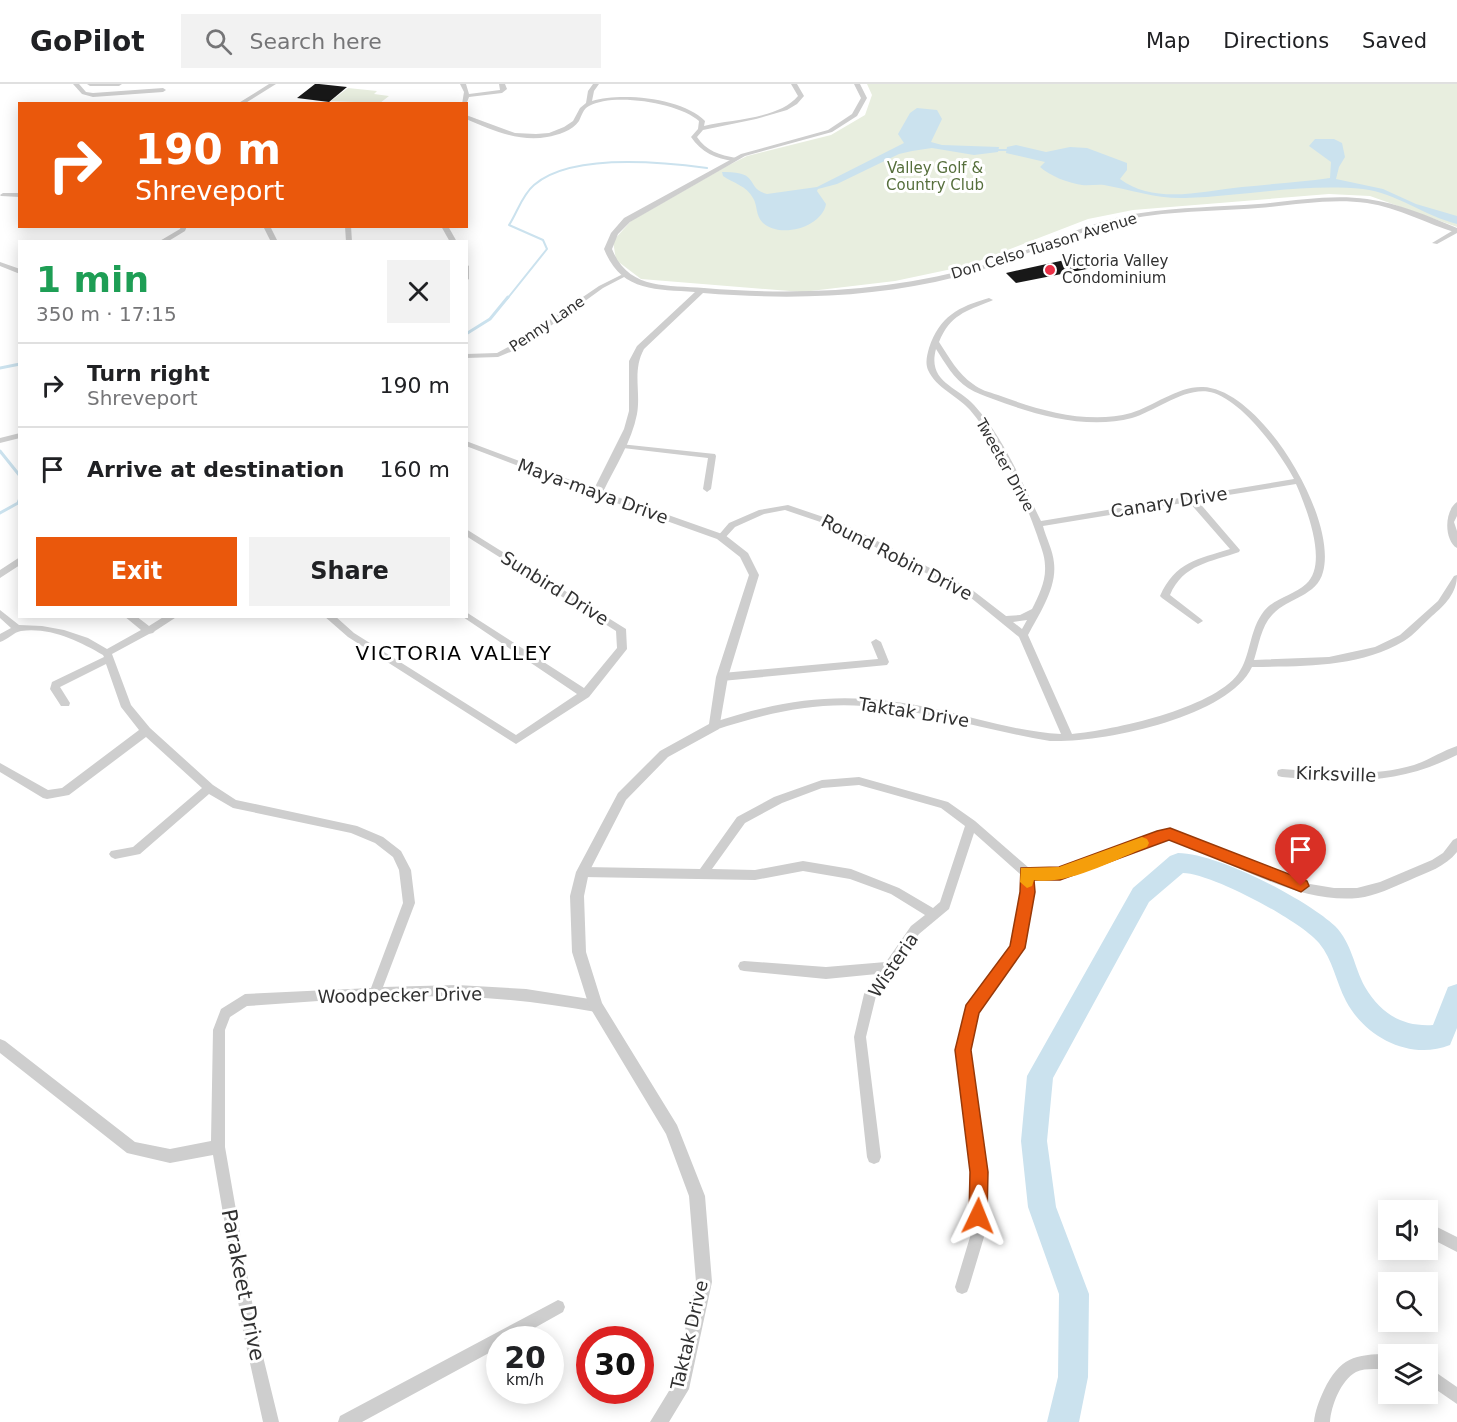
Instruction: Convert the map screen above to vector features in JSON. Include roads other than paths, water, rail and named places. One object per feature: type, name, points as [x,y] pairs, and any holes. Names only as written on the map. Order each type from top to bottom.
[{"type":"street","points":[[76,84],[84,93],[93,95],[163,90]]},
{"type":"street","points":[[90,84],[119,84]]},
{"type":"street","points":[[242,102],[273,84]]},
{"type":"street","points":[[463,84],[467,96],[466,102]]},
{"type":"street","points":[[467,96],[502,91],[504,89],[502,84]]},
{"type":"street","points":[[589,103],[591,91],[596,84]]},
{"type":"street","points":[[700,129],[782,110],[799,100],[801,96],[794,84]]},
{"type":"street","points":[[623,276],[612,263],[608,249],[615,233],[627,220],[734,159],[830,131],[855,115],[864,98],[857,84]]},
{"type":"street","points":[[468,118],[512,134],[544,135],[574,124],[580,111],[589,103],[620,99],[660,103],[694,113],[702,121],[694,137],[702,147],[734,159]]},
{"type":"street","points":[[3,195],[18,195]]},
{"type":"street","name":"Don Celso Tuason Avenue","points":[[623,276],[661,287],[701,291],[800,296],[875,289],[959,274],[1036,250],[1106,223],[1160,213],[1348,199],[1388,205],[1457,230]]},
{"type":"street","points":[[165,240],[184,228]]},
{"type":"street","points":[[1435,243],[1457,230]]},
{"type":"street","points":[[0,264],[18,271]]},
{"type":"street","name":"Penny Lane","points":[[468,356],[498,356],[623,276]]},
{"type":"street","points":[[597,493],[623,446],[633,411],[633,361],[640,348],[701,291]]},
{"type":"street","name":"Tweeter Drive","points":[[989,300],[952,315],[930,357],[930,368],[937,378],[970,405],[986,427],[1038,524],[1041,541],[1050,565],[1036,611],[1023,635]]},
{"type":"street","name":"Taktak Drive","points":[[659,1422],[680,1389],[704,1282],[697,1196],[672,1130],[596,1006],[579,952],[577,896],[583,872],[622,797],[664,754],[715,726],[771,709],[839,701],[895,705],[1053,738],[1125,729],[1172,716],[1228,688],[1239,680],[1248,664],[1267,614],[1315,582],[1321,560],[1316,524],[1299,481],[1285,455],[1265,431],[1217,391],[1201,389],[1128,416],[1089,419],[1049,414],[972,388],[936,343]]},
{"type":"street","points":[[1,441],[18,436]]},
{"type":"street","name":"Maya-maya Drive","points":[[468,444],[721,537]]},
{"type":"street","points":[[623,446],[712,456],[707,489]]},
{"type":"street","name":"Canary Drive","points":[[1038,524],[1299,481]]},
{"type":"street","points":[[1191,499],[1236,550],[1179,571],[1169,582],[1165,596],[1198,621]]},
{"type":"street","points":[[1457,505],[1450,522],[1457,545]]},
{"type":"street","name":"Round Robin Drive","points":[[721,537],[732,525],[762,512],[785,507],[816,515],[968,591],[1023,635],[1068,737]]},
{"type":"street","name":"Sunbird Drive","points":[[330,618],[351,635],[516,740],[585,694],[622,649],[621,629],[468,533]]},
{"type":"street","points":[[715,726],[722,677],[754,576],[744,555],[721,537]]},
{"type":"street","points":[[0,575],[18,562]]},
{"type":"street","points":[[1248,664],[1329,661],[1378,651],[1403,637],[1441,603],[1457,578]]},
{"type":"street","points":[[1004,620],[1022,618],[1036,611]]},
{"type":"street","points":[[0,614],[17,628]]},
{"type":"street","points":[[468,616],[585,694]]},
{"type":"street","points":[[131,618],[150,631]]},
{"type":"street","points":[[65,703],[55,689],[56,685],[171,618]]},
{"type":"street","points":[[0,639],[17,628],[49,628],[79,636],[107,656],[126,707],[146,731],[209,788],[233,804],[242,807],[353,829],[379,840],[397,854],[405,870],[409,903],[375,993]]},
{"type":"street","points":[[722,677],[884,662],[876,642]]},
{"type":"street","points":[[0,767],[47,795],[56,795],[64,792],[146,731]]},
{"type":"street","name":"Kirksville","points":[[1282,773],[1352,778],[1383,776],[1410,772],[1457,750]]},
{"type":"street","points":[[702,875],[741,820],[778,800],[822,784],[860,781],[944,805],[971,824],[1026,872],[1044,875],[1060,874],[1170,834],[1216,850],[1283,881],[1319,891],[1356,894],[1379,889],[1445,860],[1457,843]]},
{"type":"street","points":[[115,854],[136,851],[209,788]]},
{"type":"street","name":"Wisteria","points":[[874,1157],[860,1037],[870,994],[915,930],[945,905],[971,824]]},
{"type":"street","points":[[583,872],[755,875],[803,866],[842,873],[895,891],[934,914]]},
{"type":"street","points":[[962,1287],[977,1237],[979,1172],[963,1050],[971,1010],[1017,948],[1028,892],[1026,872]]},
{"type":"street","points":[[744,966],[826,973],[889,967]]},
{"type":"street","name":"Woodpecker Drive","points":[[219,1030],[225,1013],[245,1000],[457,991],[526,994],[596,1006]]},
{"type":"street","name":"Parakeet Drive","points":[[219,1030],[218,1147],[251,1336],[271,1422]]},
{"type":"street","points":[[0,1045],[132,1148],[170,1156],[218,1147]]},
{"type":"street","points":[[1438,1235],[1457,1245]]},
{"type":"street","points":[[346,1422],[558,1307]]},
{"type":"street","points":[[1322,1422],[1322,1412],[1340,1373],[1362,1361],[1378,1362]]},
{"type":"street","points":[[1438,1383],[1457,1396]]},
{"type":"water","points":[[917,108],[937,110],[942,119],[931,142],[942,145],[999,147],[998,152],[974,155],[932,148],[899,154],[837,184],[818,189],[817,191],[826,204],[823,212],[809,224],[790,230],[771,228],[763,223],[750,194],[723,176],[722,172],[743,174],[756,188],[767,194],[817,187],[904,143],[898,134],[910,113]]},
{"type":"water","points":[[1315,139],[1334,139],[1342,143],[1345,157],[1336,179],[1383,189],[1416,204],[1457,216],[1457,224],[1387,195],[1363,189],[1319,188],[1207,197],[1164,197],[1104,185],[1071,183],[1040,167],[1045,162],[1006,153],[1007,147],[1016,145],[1046,152],[1070,147],[1087,148],[1127,163],[1127,170],[1120,179],[1133,187],[1148,192],[1179,194],[1330,178],[1331,162],[1309,146]]},
{"type":"waterway","points":[[995,150],[1011,150]]},
{"type":"waterway","points":[[507,299],[547,249],[543,240],[509,225],[523,199],[534,185],[550,175],[570,168],[593,164],[642,162],[707,168]]},
{"type":"waterway","points":[[468,333],[490,319],[508,297]]},
{"type":"waterway","points":[[0,368],[18,364]]},
{"type":"waterway","points":[[0,451],[18,474]]},
{"type":"waterway","points":[[0,513],[18,503]]},
{"type":"waterway","points":[[1063,1422],[1073,1377],[1074,1294],[1042,1207],[1034,1141],[1040,1076],[1141,895],[1178,863],[1195,863],[1261,890],[1326,933],[1338,949],[1356,995],[1376,1018],[1397,1035],[1420,1038],[1441,1037],[1457,995]]},
{"type":"place","name":"Victoria Valley Condominium","points":[[1050,270]]},
{"type":"district","name":"VICTORIA VALLEY","points":[[454,653]]},
{"type":"park label","name":"Valley Golf & Country Club","points":[[935,176]]}]
